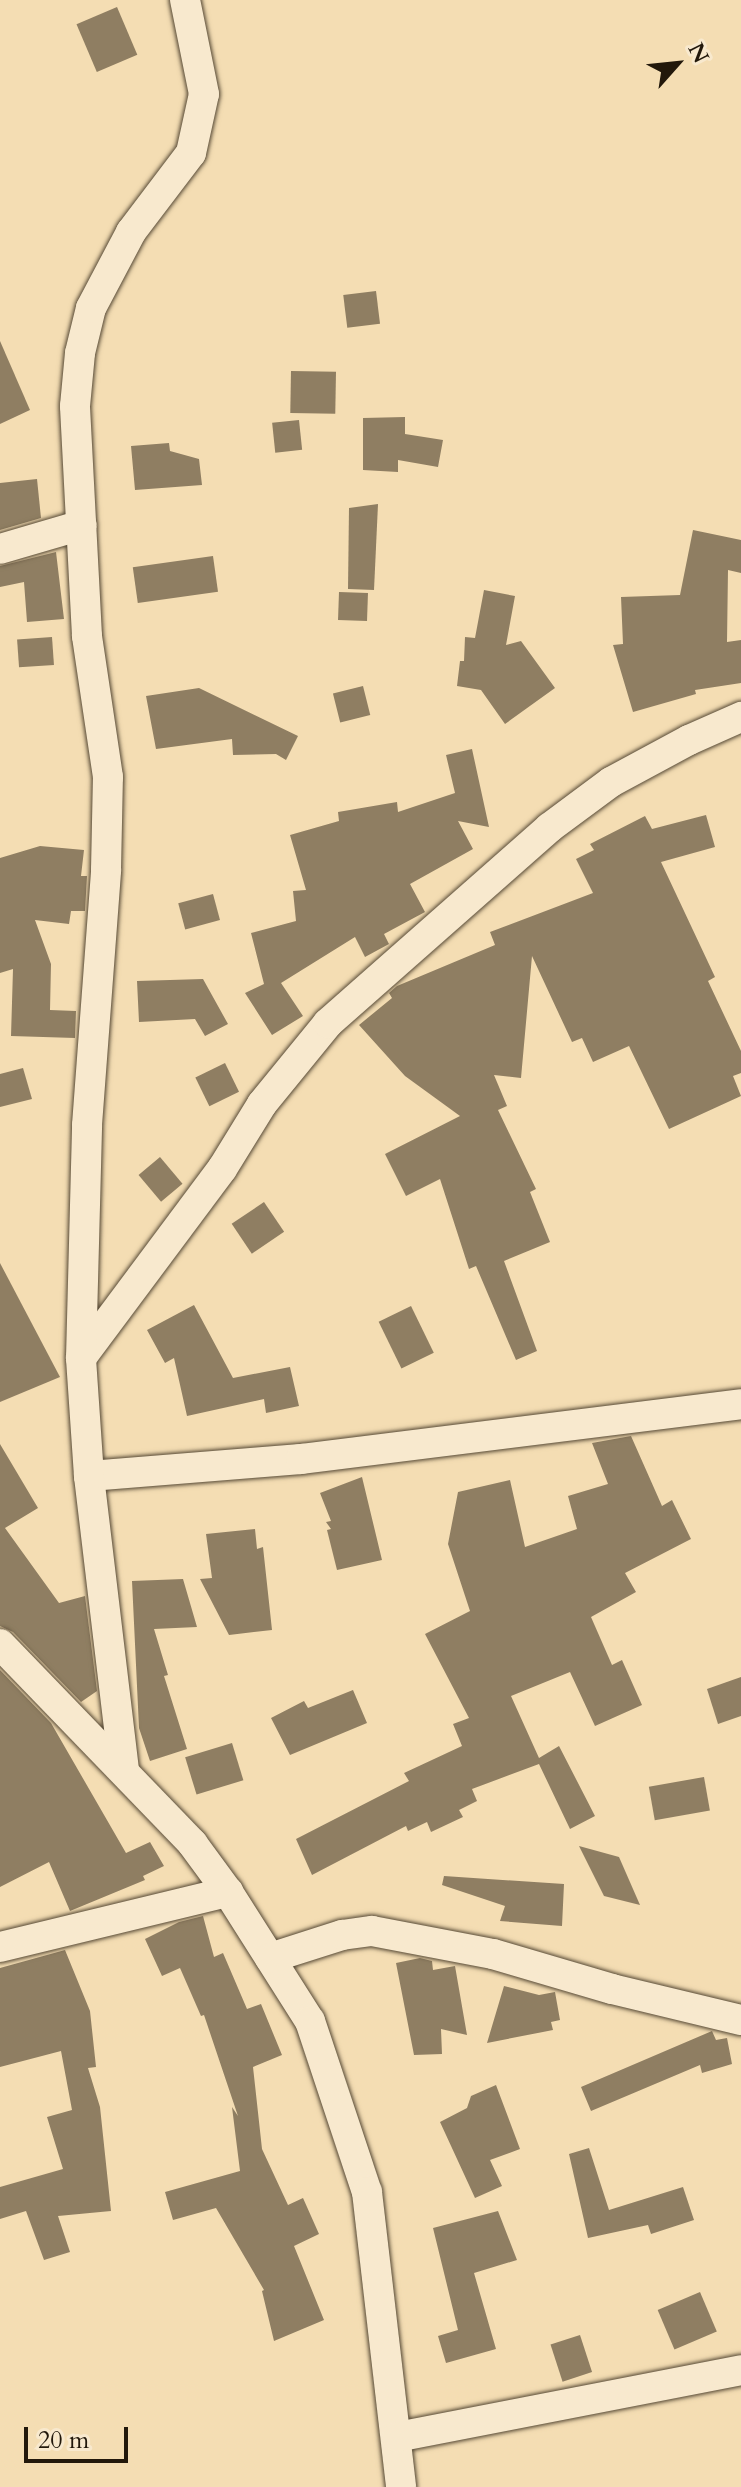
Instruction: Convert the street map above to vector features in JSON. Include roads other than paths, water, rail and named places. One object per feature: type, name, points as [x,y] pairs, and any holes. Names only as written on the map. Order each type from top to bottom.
[{"type":"street","points":[[124,1770],[89,1476],[81,1358],[87,1125],[106,870],[108,777],[87,636],[75,406],[80,353],[91,308],[131,232],[191,153],[204,94],[185,0]]},
{"type":"street","points":[[0,549],[82,525]]},
{"type":"street","points":[[81,1358],[222,1169],[262,1104],[328,1023],[549,828],[611,782],[741,717]]},
{"type":"street","points":[[89,1476],[301,1459],[741,1404]]},
{"type":"street","points":[[0,1644],[192,1843],[228,1892],[310,2021],[367,2192],[401,2487]]},
{"type":"street","points":[[0,1947],[228,1892]]},
{"type":"street","points":[[270,1958],[342,1935],[383,1932],[493,1954],[612,1989],[741,2020]]},
{"type":"street","points":[[397,2437],[741,2370]]}]
